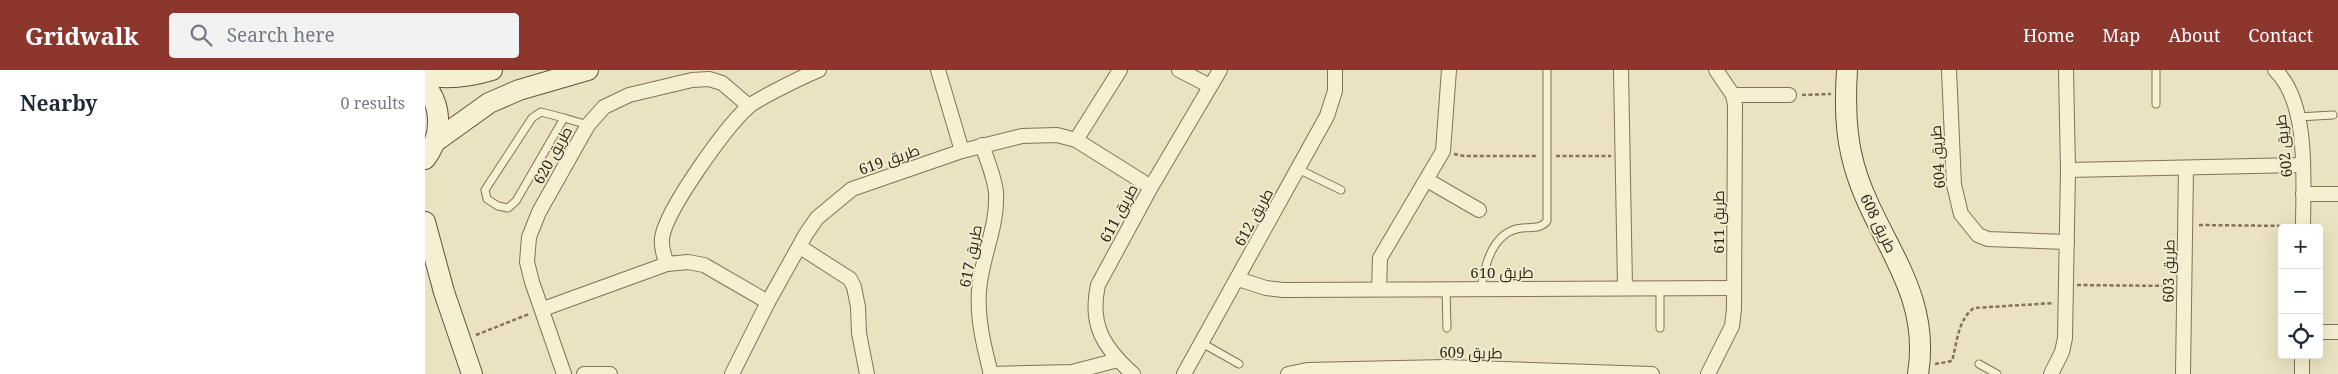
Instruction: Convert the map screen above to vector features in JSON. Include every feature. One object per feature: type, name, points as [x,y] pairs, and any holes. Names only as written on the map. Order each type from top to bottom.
[{"type":"street","points":[[425,74],[440,78],[459,78],[492,70]]},
{"type":"street","points":[[435,141],[489,103],[519,90],[588,70]]},
{"type":"street","points":[[667,264],[662,251],[662,238],[668,220],[709,154],[749,106],[819,70]]},
{"type":"street","points":[[938,70],[962,151]]},
{"type":"street","points":[[1076,140],[1120,70]]},
{"type":"street","points":[[1179,70],[1210,86]]},
{"type":"street","name":"طريق 611","points":[[1133,374],[1118,360],[1104,342],[1098,328],[1095,320],[1094,302],[1098,285],[1151,187],[1220,70]]},
{"type":"street","name":"طريق 612","points":[[1184,374],[1238,279],[1332,104],[1335,70]]},
{"type":"street","points":[[1379,289],[1380,258],[1443,151],[1449,70]]},
{"type":"street","points":[[1621,70],[1625,287]]},
{"type":"street","points":[[1716,70],[1733,95],[1789,95]]},
{"type":"street","name":"طريق 608","points":[[1847,70],[1845,94],[1847,130],[1854,165],[1862,187],[1901,267],[1914,303],[1917,322],[1919,371]]},
{"type":"street","name":"طريق 604","points":[[1949,70],[1954,185],[1961,214],[1969,226],[1978,235],[1987,239],[2067,242]]},
{"type":"street","points":[[2051,374],[2062,352],[2066,285],[2068,170],[2066,70]]},
{"type":"street","name":"طريق 602","points":[[2275,70],[2289,90],[2298,116],[2302,165],[2303,224]]},
{"type":"street","name":"طريق 620","points":[[564,374],[543,309],[532,282],[527,262],[529,237],[539,212],[588,125],[604,107],[629,95],[692,80],[709,79],[722,83],[749,106]]},
{"type":"street","points":[[425,85],[435,102],[438,115],[435,141],[425,159]]},
{"type":"street","name":"طريق 611","points":[[1708,374],[1732,326],[1734,288],[1733,95]]},
{"type":"street","name":"طريق 619","points":[[732,374],[768,302],[817,218],[852,189],[982,145],[1022,136],[1057,135],[1076,140],[1151,187]]},
{"type":"street","name":"طريق 617","points":[[982,145],[996,191],[995,215],[983,262],[979,292],[979,320],[991,374],[1072,372],[1118,360]]},
{"type":"street","points":[[2068,170],[2186,169],[2302,165]]},
{"type":"street","name":"طريق 603","points":[[2183,374],[2186,169]]},
{"type":"street","points":[[1427,180],[1479,210]]},
{"type":"street","name":"طريق 602","points":[[2303,194],[2338,194]]},
{"type":"street","points":[[425,222],[444,292],[472,374]]},
{"type":"street","points":[[800,247],[849,279],[854,287],[858,308],[859,332],[867,374]]},
{"type":"street","points":[[425,251],[444,292]]},
{"type":"street","points":[[543,309],[667,264],[688,262],[704,265],[768,302]]},
{"type":"street","name":"طريق 610","points":[[1238,279],[1266,288],[1283,290],[1734,288]]},
{"type":"street","points":[[2323,332],[2338,332]]},
{"type":"street","points":[[2302,359],[2302,374]]},
{"type":"street","name":"طريق 609","points":[[1288,374],[1307,370],[1331,372],[1446,370],[1652,374]]},
{"type":"street","points":[[584,374],[610,374]]},
{"type":"lane","points":[[1481,288],[1485,264],[1499,240],[1508,232],[1519,228],[1540,227],[1547,221],[1547,70]]},
{"type":"lane","points":[[2156,70],[2156,104]]},
{"type":"lane","points":[[564,118],[513,205],[503,208],[487,199],[485,190],[536,114],[546,112],[588,125]]},
{"type":"lane","points":[[2298,116],[2333,116]]},
{"type":"lane","points":[[1298,169],[1341,190]]},
{"type":"lane","points":[[1446,288],[1447,328]]},
{"type":"lane","points":[[1660,288],[1660,328]]},
{"type":"lane","points":[[1202,343],[1239,364]]},
{"type":"lane","points":[[1979,364],[1997,374]]},
{"type":"path","points":[[1789,95],[1845,94]]},
{"type":"path","points":[[1443,151],[1464,156],[1622,156]]},
{"type":"path","points":[[2185,225],[2278,227]]},
{"type":"path","points":[[2066,285],[2184,286]]},
{"type":"path","points":[[1919,371],[1952,361],[1962,323],[1967,313],[1974,308],[2065,303]]},
{"type":"path","points":[[461,341],[543,309]]}]
